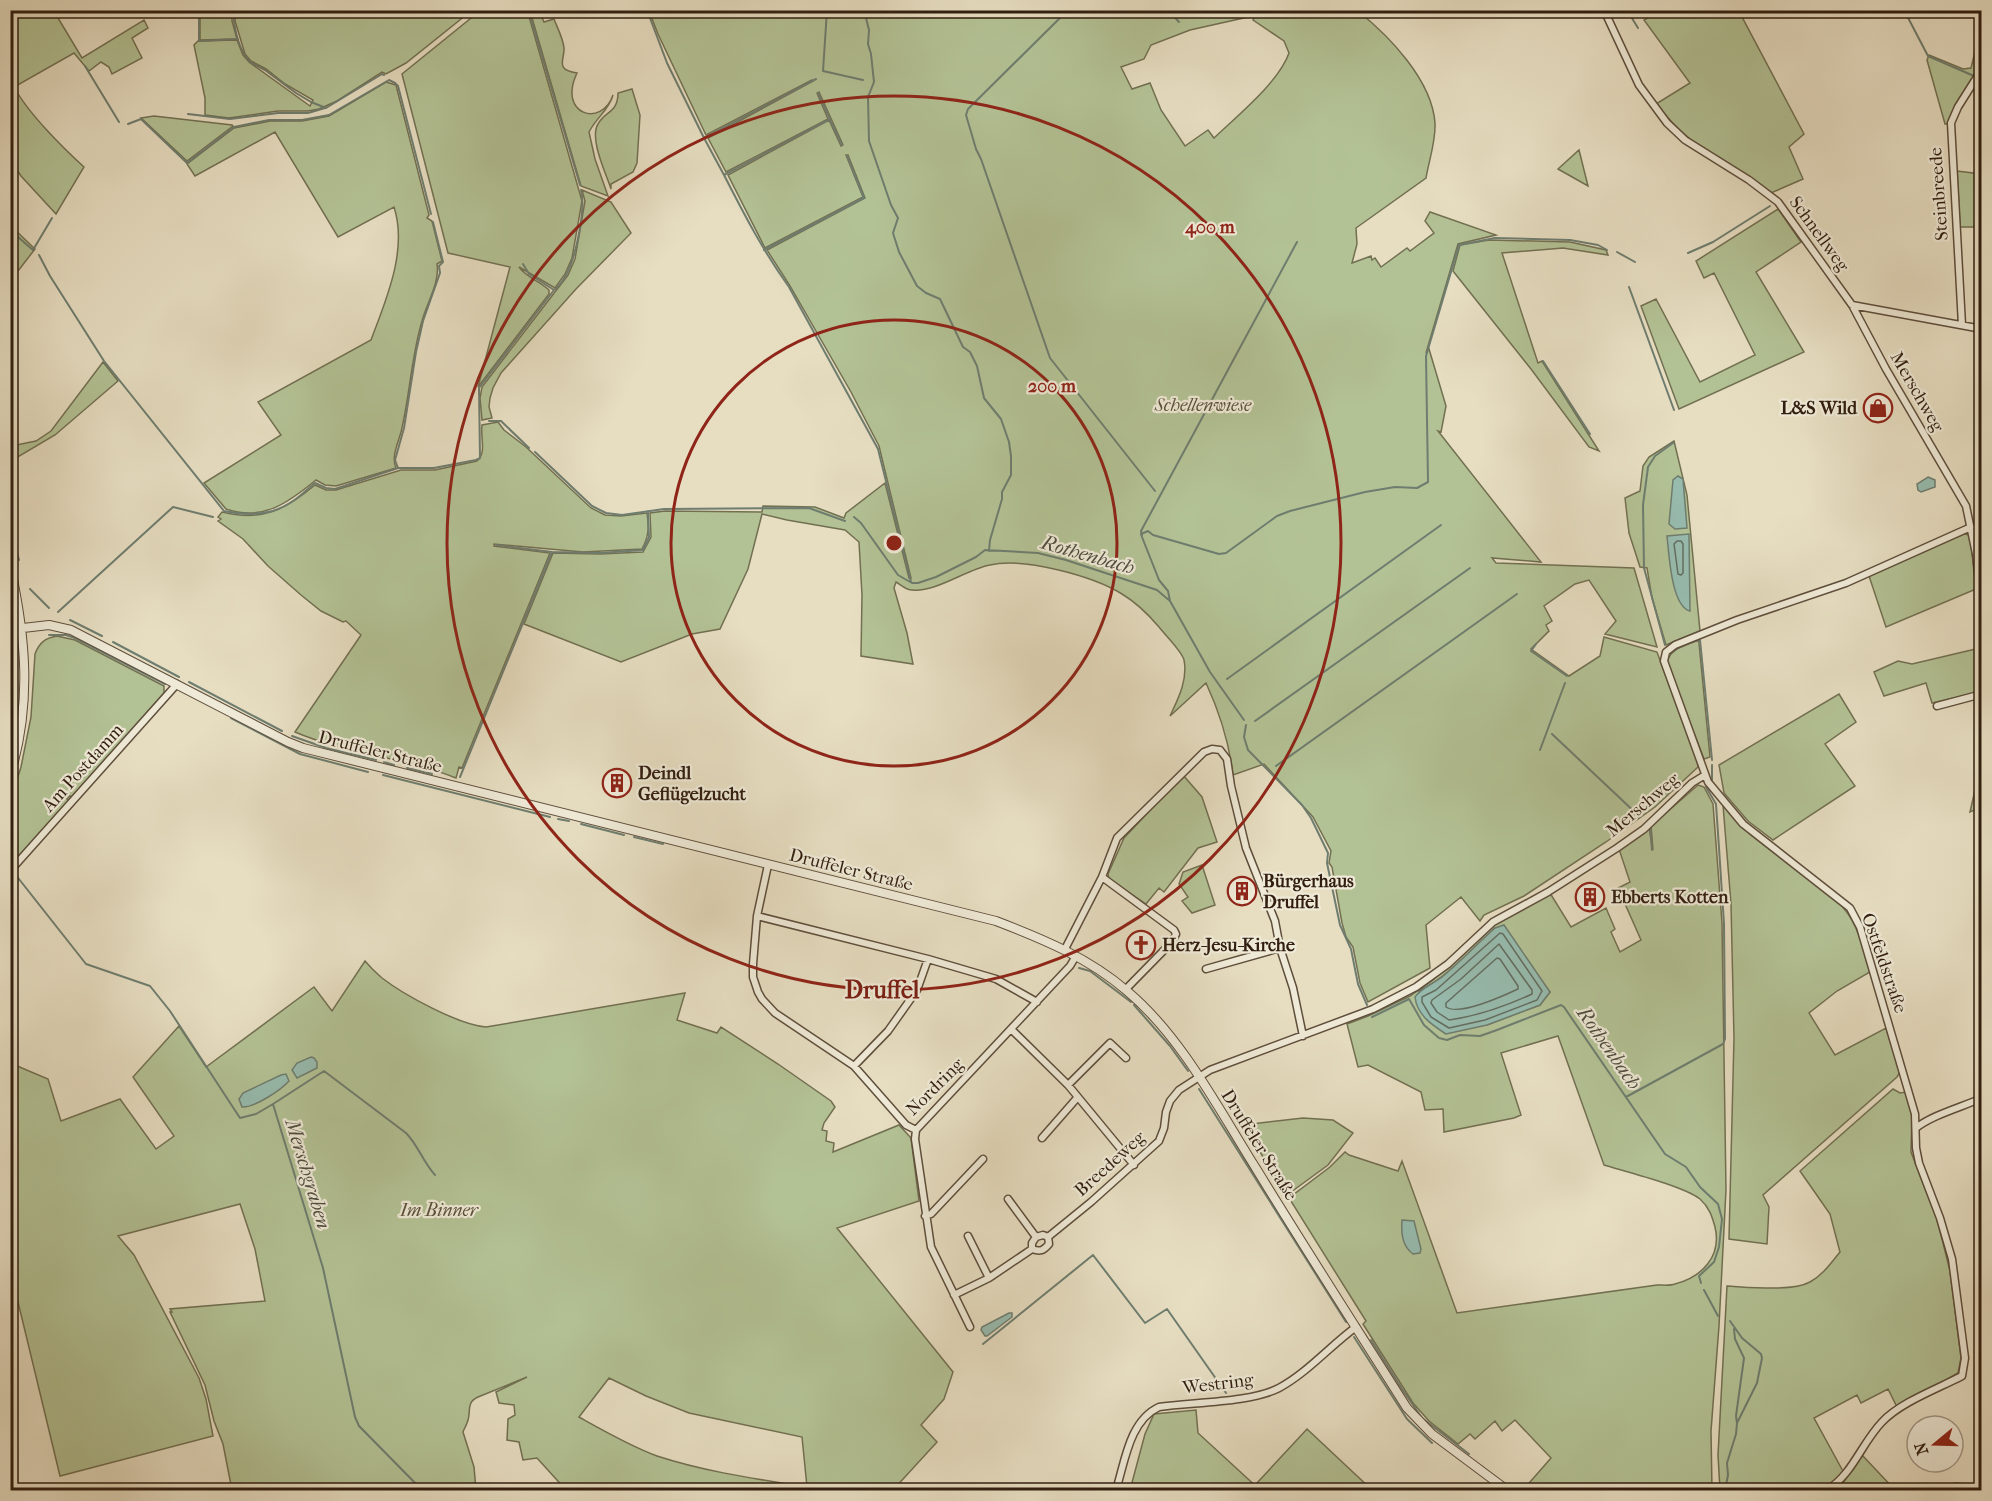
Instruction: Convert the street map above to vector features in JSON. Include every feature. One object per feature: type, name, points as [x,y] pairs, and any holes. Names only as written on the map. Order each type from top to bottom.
[{"type":"street","name":"Schnellweg","points":[[1604,10],[1639,85],[1667,123],[1685,140],[1749,180],[1778,202],[1852,305]]},
{"type":"street","name":"Steinbreede","points":[[1962,325],[1951,123],[1958,106],[1982,69]]},
{"type":"street","points":[[1852,305],[1982,329]]},
{"type":"street","name":"Merschweg","points":[[1852,305],[1886,369],[1966,506],[1976,554],[1982,607]]},
{"type":"street","name":"Merschweg","points":[[1198,1077],[1210,1070],[1373,1010],[1416,987],[1448,964],[1493,922],[1548,892],[1644,829],[1692,783],[1705,775],[1664,661],[1664,656],[1670,648],[1737,621],[1846,583],[1971,527]]},
{"type":"street","points":[[10,565],[23,628],[26,686],[24,716],[10,776]]},
{"type":"street","name":"Druffeler Straße","points":[[23,628],[50,626],[71,630],[303,748],[996,921],[1065,949],[1126,989],[1173,1040],[1407,1408],[1419,1422],[1507,1491]]},
{"type":"street","name":"Am Postdamm","points":[[10,871],[177,684]]},
{"type":"street","points":[[1936,706],[1982,694]]},
{"type":"street","points":[[1065,949],[1102,877],[1117,838],[1204,752],[1212,749],[1220,750],[1227,759],[1246,848],[1275,921],[1303,1036]]},
{"type":"street","name":"Ostfeldstraße","points":[[1705,775],[1714,790],[1743,824],[1850,908],[1860,927],[1916,1114],[1916,1148],[1919,1163],[1940,1218],[1952,1259],[1965,1358],[1962,1376],[1899,1408],[1883,1420],[1842,1480],[1827,1491]]},
{"type":"street","name":"Nordring","points":[[768,865],[758,916],[753,977],[762,999],[775,1013],[854,1066],[906,1125],[916,1130],[1037,1002],[1077,956]]},
{"type":"street","points":[[1102,877],[1152,912],[1176,934],[1175,938],[1126,989]]},
{"type":"street","points":[[758,916],[928,959],[996,979],[1037,1002]]},
{"type":"street","points":[[1206,969],[1280,948]]},
{"type":"street","points":[[854,1066],[888,1030],[917,990],[928,959]]},
{"type":"street","points":[[1011,1029],[1068,1085],[1134,1165]]},
{"type":"street","points":[[1068,1085],[1110,1043],[1126,1058]]},
{"type":"street","name":"Breedeweg","points":[[954,1295],[989,1278],[1032,1249],[1044,1250],[1049,1244],[1048,1237],[1159,1141],[1170,1101],[1179,1090],[1198,1077]]},
{"type":"street","points":[[1042,1138],[1077,1098]]},
{"type":"street","points":[[1916,1128],[1925,1121],[1982,1098]]},
{"type":"street","points":[[1916,1114],[1925,1121]]},
{"type":"street","points":[[916,1130],[915,1139],[931,1247],[970,1327]]},
{"type":"street","points":[[925,1216],[931,1214],[983,1159]]},
{"type":"street","points":[[1008,1199],[1036,1237]]},
{"type":"street","points":[[1032,1249],[1032,1243],[1036,1237],[1043,1235],[1048,1237]]},
{"type":"street","points":[[968,1236],[989,1278]]},
{"type":"street","name":"Westring","points":[[1116,1491],[1135,1429],[1148,1412],[1159,1407],[1254,1396],[1278,1389],[1356,1327]]},
{"type":"green space","points":[[235,10],[471,11],[406,63],[386,74],[382,72],[337,101],[319,109],[278,111],[229,118],[205,115],[205,98],[194,45],[198,41],[237,40],[243,55],[249,62],[310,106],[313,100],[251,61],[245,54],[235,21]]},
{"type":"green space","points":[[481,10],[528,13],[582,201],[572,258],[555,288],[519,267],[549,290],[549,294],[478,387],[510,267],[448,253],[402,74]]},
{"type":"green space","points":[[10,11],[70,11],[58,18],[82,58],[144,20],[148,28],[132,38],[142,58],[112,74],[109,67],[101,62],[89,71],[74,53],[14,87],[36,118],[84,167],[56,214],[21,176],[11,161]]},
{"type":"green space","points":[[200,11],[232,11],[237,39],[200,40]]},
{"type":"green space","points":[[530,11],[539,11],[544,22],[554,19],[563,44],[563,67],[570,72],[577,73],[572,87],[573,99],[577,107],[583,112],[592,114],[607,105],[613,95],[609,105],[589,132],[595,159],[608,196],[581,186]]},
{"type":"green space","name":"Schellenwiese","points":[[649,11],[1251,11],[1248,17],[1190,30],[1151,45],[1144,59],[1121,67],[1132,89],[1150,83],[1161,110],[1185,146],[1208,130],[1214,138],[1267,87],[1284,64],[1289,53],[1284,41],[1253,20],[1257,11],[1358,11],[1395,46],[1417,75],[1432,107],[1435,130],[1426,178],[1356,228],[1357,244],[1352,263],[1371,256],[1372,260],[1375,258],[1381,267],[1407,248],[1410,251],[1434,233],[1425,221],[1430,212],[1496,235],[1458,244],[1426,353],[1429,349],[1446,406],[1441,432],[1438,431],[1541,562],[1492,558],[1496,563],[1634,568],[1657,647],[1605,634],[1616,621],[1589,580],[1575,584],[1544,606],[1552,621],[1546,625],[1549,631],[1531,649],[1569,676],[1600,656],[1604,637],[1657,652],[1698,767],[1655,807],[1606,842],[1524,896],[1484,915],[1480,921],[1461,897],[1426,925],[1430,968],[1368,1002],[1360,983],[1353,947],[1346,937],[1342,923],[1332,867],[1329,863],[1331,851],[1313,817],[1264,764],[1233,775],[1223,728],[1206,683],[1170,716],[1185,675],[1183,656],[1142,609],[1109,587],[1058,570],[1004,563],[981,567],[921,590],[908,589],[896,582],[894,588],[913,664],[861,656],[862,595],[859,542],[845,530],[762,514],[748,569],[720,629],[692,634],[621,662],[524,624],[553,553],[643,552],[651,537],[650,513],[665,511],[762,512],[763,506],[815,507],[844,518],[846,513],[885,483],[909,578],[911,578],[879,446],[851,392],[767,250],[865,198],[848,155],[846,155],[863,197],[765,248],[728,175],[829,120],[841,146],[843,145],[819,92],[817,93],[828,119],[726,172],[708,138],[813,81],[706,135]]},
{"type":"green space","points":[[1660,11],[1750,11],[1741,15],[1804,134],[1789,147],[1803,179],[1771,193],[1699,146],[1680,130],[1656,104],[1690,83],[1644,20]]},
{"type":"green space","points":[[1981,27],[1981,65],[1957,102],[1948,124],[1945,124],[1927,60],[1929,55],[1963,69],[1971,68]]},
{"type":"green space","points":[[386,82],[396,85],[429,215],[427,218],[432,221],[442,261],[437,264],[437,278],[418,335],[404,418],[395,455],[396,468],[336,486],[325,485],[316,480],[296,496],[275,508],[264,511],[252,513],[226,509],[204,483],[281,435],[258,402],[371,340],[393,275],[397,257],[398,223],[394,207],[338,237],[275,132],[195,176],[187,164],[234,128],[270,121],[302,121],[329,116]]},
{"type":"green space","points":[[632,89],[640,115],[637,163],[633,172],[611,184],[611,189],[597,147],[596,130],[601,120],[614,108],[618,93]]},
{"type":"green space","points":[[154,116],[233,126],[187,161],[141,118]]},
{"type":"green space","points":[[1579,150],[1588,186],[1558,169]]},
{"type":"green space","points":[[1957,171],[1981,174],[1981,227],[1960,227]]},
{"type":"green space","points":[[582,190],[611,202],[631,233],[576,289],[501,373],[490,398],[489,407],[492,418],[482,420],[480,398],[482,387],[568,275],[575,259],[585,201]]},
{"type":"green space","points":[[1778,209],[1801,242],[1756,272],[1804,352],[1679,409],[1641,306],[1656,299],[1700,382],[1755,355],[1714,273],[1704,278],[1696,261]]},
{"type":"green space","points":[[11,226],[35,249],[11,280]]},
{"type":"green space","points":[[1489,240],[1570,242],[1606,250],[1608,255],[1563,248],[1502,253],[1538,363],[1542,361],[1599,451],[1589,447],[1453,271],[1460,245]]},
{"type":"green space","points":[[103,362],[118,381],[55,435],[11,461],[11,446],[36,441],[51,431]]},
{"type":"green space","points":[[498,422],[591,508],[605,515],[647,513],[648,532],[642,549],[583,552],[494,544],[494,546],[550,553],[456,778],[416,765],[334,746],[295,732],[361,635],[346,621],[343,622],[321,611],[301,595],[268,566],[243,539],[218,521],[221,519],[218,517],[222,512],[249,516],[272,512],[293,501],[315,485],[326,490],[336,490],[401,470],[435,470],[477,461],[482,454],[482,425]]},
{"type":"green space","points":[[1674,441],[1687,495],[1700,631],[1666,645],[1652,598],[1647,568],[1640,567],[1629,533],[1625,498],[1640,491],[1643,466],[1649,457]]},
{"type":"green space","points":[[1964,534],[1970,535],[1976,589],[1886,627],[1869,576]]},
{"type":"green space","points":[[57,636],[75,640],[164,686],[164,693],[72,797],[67,799],[69,801],[11,866],[11,798],[21,767],[31,717],[35,654],[43,642]]},
{"type":"green space","points":[[1699,641],[1710,757],[1704,759],[1667,663],[1674,651]]},
{"type":"green space","points":[[1980,648],[1981,687],[1975,693],[1932,703],[1926,683],[1884,696],[1874,672],[1898,661],[1912,664]]},
{"type":"green space","points":[[1839,694],[1856,722],[1825,744],[1855,786],[1773,840],[1748,821],[1724,793],[1719,765]]},
{"type":"green space","points":[[1981,764],[1981,807],[1970,812]]},
{"type":"green space","points":[[1183,775],[1202,797],[1217,842],[1198,848],[1164,892],[1159,888],[1146,904],[1109,879],[1108,874],[1124,838]]},
{"type":"green space","points":[[1698,785],[1704,787],[1713,804],[1722,923],[1726,1190],[1711,1431],[1712,1490],[1523,1490],[1551,1458],[1515,1420],[1502,1431],[1495,1421],[1475,1439],[1470,1434],[1458,1444],[1429,1421],[1413,1403],[1363,1324],[1366,1321],[1289,1198],[1330,1167],[1345,1152],[1398,1171],[1402,1161],[1457,1313],[1657,1285],[1671,1285],[1694,1276],[1708,1264],[1715,1247],[1715,1227],[1708,1208],[1700,1199],[1681,1189],[1604,1165],[1558,1036],[1501,1053],[1521,1115],[1444,1132],[1443,1109],[1425,1110],[1421,1092],[1368,1065],[1358,1067],[1347,1024],[1410,996],[1433,980],[1495,922],[1550,893],[1571,927],[1606,908],[1615,929],[1611,932],[1620,952],[1641,940],[1618,888],[1630,882],[1619,849],[1649,827],[1653,850],[1651,826]],"holes":[[[1495,928],[1550,992],[1540,1005],[1487,1025],[1419,991],[1449,971]]]},
{"type":"green space","points":[[1723,805],[1751,835],[1837,901],[1855,925],[1870,972],[1837,991],[1809,1013],[1835,1055],[1886,1028],[1900,1072],[1763,1195],[1769,1207],[1767,1244],[1729,1239],[1734,1038],[1731,904]]},
{"type":"green space","points":[[1202,865],[1215,905],[1192,913],[1182,901],[1188,897],[1179,884],[1183,872]]},
{"type":"green space","name":"Im Binner","points":[[365,961],[382,978],[404,993],[461,1021],[486,1027],[685,993],[677,1020],[717,1033],[721,1027],[831,1101],[835,1107],[822,1130],[827,1131],[826,1141],[834,1143],[833,1152],[899,1125],[911,1138],[919,1201],[837,1228],[953,1372],[944,1399],[921,1425],[937,1442],[893,1490],[690,1488],[689,1490],[566,1490],[537,1458],[523,1460],[519,1442],[507,1440],[508,1419],[515,1415],[514,1405],[499,1403],[496,1392],[527,1377],[478,1397],[470,1405],[463,1432],[474,1467],[476,1490],[232,1490],[223,1444],[214,1421],[205,1385],[170,1309],[265,1301],[255,1249],[240,1204],[118,1236],[134,1255],[199,1378],[206,1399],[213,1436],[60,1476],[11,1273],[10,1063],[48,1079],[61,1121],[120,1099],[156,1149],[174,1136],[133,1077],[179,1026],[206,1067],[314,987],[332,1011]],"holes":[[[609,1378],[689,1413],[802,1437],[807,1487],[675,1462],[627,1443],[579,1417]]]},
{"type":"green space","points":[[1893,1089],[1900,1093],[1906,1092],[1912,1114],[1911,1152],[1937,1219],[1950,1271],[1961,1358],[1958,1373],[1897,1407],[1888,1389],[1861,1403],[1857,1395],[1814,1418],[1844,1473],[1822,1490],[1720,1490],[1718,1455],[1727,1286],[1769,1288],[1802,1285],[1815,1279],[1830,1264],[1840,1252],[1830,1214],[1800,1171]]},
{"type":"green space","points":[[1303,1118],[1333,1120],[1353,1133],[1328,1165],[1287,1195],[1243,1125]]},
{"type":"green space","points":[[1196,1410],[1198,1433],[1260,1490],[1130,1490],[1145,1434],[1154,1414]]},
{"type":"green space","points":[[1307,1429],[1372,1490],[1265,1490],[1257,1483]]},
{"type":"green space","points":[[1862,1455],[1895,1490],[1832,1490],[1843,1483]]},
{"type":"green space","points":[[1955,1483],[1968,1484],[1970,1490],[1930,1490]]},
{"type":"green space","points":[[1926,1485],[1930,1490],[1918,1490]]},
{"type":"water","points":[[1678,476],[1683,479],[1687,528],[1675,529],[1669,524],[1673,480]]},
{"type":"water","points":[[1928,477],[1935,480],[1935,487],[1921,492],[1917,484]]},
{"type":"water","points":[[1689,534],[1690,611],[1679,600],[1675,590],[1667,536]]},
{"type":"water","points":[[1504,925],[1550,992],[1540,1005],[1487,1025],[1446,1034],[1422,1014],[1415,997],[1420,991],[1439,980],[1495,928]]},
{"type":"water","points":[[311,1057],[317,1062],[317,1068],[297,1078],[292,1070],[297,1063]]},
{"type":"water","points":[[286,1074],[289,1081],[280,1089],[260,1102],[242,1107],[239,1099],[243,1093]]},
{"type":"water","points":[[1402,1220],[1414,1221],[1420,1253],[1413,1254],[1406,1247],[1402,1234]]},
{"type":"water","points":[[1012,1313],[1012,1317],[985,1336],[981,1330],[982,1327]]},
{"type":"waterway","points":[[199,10],[199,41],[238,39]]},
{"type":"waterway","points":[[233,10],[237,38],[250,62],[311,102],[326,108],[382,74],[384,75]]},
{"type":"waterway","points":[[527,10],[580,185]]},
{"type":"waterway","points":[[647,10],[667,63],[704,138]]},
{"type":"waterway","points":[[827,10],[823,71],[863,80]]},
{"type":"waterway","points":[[864,10],[869,30],[868,44],[874,82],[868,97],[869,141],[891,205],[898,218],[893,233],[899,252],[917,286],[940,299],[963,347],[970,352],[977,366],[984,398],[1001,419],[1009,442],[1011,475],[1002,492],[989,551]]},
{"type":"waterway","points":[[1068,10],[968,109],[966,115],[1050,358],[1155,491]]},
{"type":"waterway","points":[[1168,10],[1179,22]]},
{"type":"waterway","points":[[1627,10],[1638,28]]},
{"type":"waterway","points":[[1904,10],[1928,56],[1974,76]]},
{"type":"waterway","points":[[85,66],[119,122]]},
{"type":"waterway","points":[[724,175],[704,138],[816,79]]},
{"type":"waterway","points":[[128,124],[141,119],[187,163],[234,127],[269,120],[302,120],[329,115],[389,80],[398,86],[431,214]]},
{"type":"waterway","points":[[818,93],[830,119],[724,175],[746,218],[789,287],[878,449],[911,582]]},
{"type":"waterway","points":[[188,114],[230,119],[278,113],[308,113],[325,108]]},
{"type":"waterway","points":[[830,120],[842,145]]},
{"type":"waterway","points":[[764,250],[864,198],[847,156]]},
{"type":"waterway","points":[[554,290],[570,267],[576,245],[581,220],[581,190]]},
{"type":"waterway","points":[[1688,253],[1713,242],[1770,206]]},
{"type":"waterway","points":[[33,250],[52,218]]},
{"type":"waterway","points":[[398,468],[395,460],[404,428],[416,352],[423,321],[440,273],[439,266],[443,262],[433,222]]},
{"type":"waterway","points":[[10,230],[33,250]]},
{"type":"waterway","points":[[1170,601],[1168,591],[1159,580],[1141,534],[1148,531],[1153,535],[1219,554],[1226,553],[1277,516],[1290,511],[1365,492],[1395,487],[1417,488],[1428,482],[1426,356],[1459,245],[1495,238],[1570,240],[1598,245],[1607,250]]},
{"type":"waterway","points":[[1142,536],[1141,531],[1297,242]]},
{"type":"waterway","points":[[1617,252],[1635,262]]},
{"type":"waterway","points":[[39,255],[104,361],[224,511],[242,514],[259,514],[277,510],[299,497],[315,483],[335,489],[398,468],[434,468],[480,458],[479,388],[554,290],[529,274],[523,264]]},
{"type":"waterway","points":[[1629,287],[1674,410]]},
{"type":"waterway","points":[[1543,361],[1590,434]]},
{"type":"waterway","points":[[489,421],[501,421],[529,448]]},
{"type":"waterway","points":[[1665,645],[1644,568],[1643,505],[1648,467],[1655,456],[1673,443]]},
{"type":"waterway","points":[[535,452],[592,506],[606,513],[622,515],[664,509],[809,508],[845,521]]},
{"type":"waterway","points":[[58,612],[173,507],[213,517]]},
{"type":"waterway","points":[[460,777],[552,552],[600,553],[643,550],[649,537],[648,511]]},
{"type":"waterway","name":"Rothenbach","points":[[854,517],[861,523],[898,575],[912,583],[936,577],[985,550],[1038,553],[1157,590],[1170,601],[1210,672],[1244,720]]},
{"type":"waterway","points":[[1227,679],[1441,525]]},
{"type":"waterway","points":[[10,527],[19,560]]},
{"type":"waterway","points":[[496,545],[552,552]]},
{"type":"waterway","points":[[1255,721],[1470,568]]},
{"type":"waterway","points":[[30,589],[49,608]]},
{"type":"waterway","points":[[1276,766],[1517,594]]},
{"type":"waterway","points":[[10,609],[17,680],[16,715],[10,751]]},
{"type":"waterway","points":[[70,620],[102,636]]},
{"type":"waterway","points":[[49,635],[66,635],[75,638],[165,684]]},
{"type":"waterway","points":[[1672,650],[1700,640],[1712,760]]},
{"type":"waterway","points":[[113,642],[179,677]]},
{"type":"waterway","points":[[1536,644],[1531,651],[1567,676]]},
{"type":"waterway","points":[[189,682],[282,731]]},
{"type":"waterway","points":[[1540,750],[1565,683]]},
{"type":"waterway","points":[[231,718],[300,754],[368,772]]},
{"type":"waterway","name":"Rothenbach","points":[[1246,725],[1244,737],[1248,750],[1302,805],[1328,853],[1327,863],[1340,925],[1351,949],[1358,984],[1367,1005]]},
{"type":"waterway","points":[[1552,734],[1640,817]]},
{"type":"waterway","points":[[292,736],[326,748],[376,760]]},
{"type":"waterway","points":[[384,762],[394,765]]},
{"type":"waterway","points":[[1712,765],[1712,782]]},
{"type":"waterway","points":[[407,768],[432,774]]},
{"type":"waterway","points":[[383,775],[550,817]]},
{"type":"waterway","points":[[1626,1097],[1723,1044],[1725,1039],[1724,924],[1716,804],[1706,787]]},
{"type":"waterway","points":[[558,819],[569,821]]},
{"type":"waterway","points":[[581,824],[624,835]]},
{"type":"waterway","points":[[1650,827],[1652,850]]},
{"type":"waterway","points":[[634,837],[663,844]]},
{"type":"waterway","name":"Merschgraben","points":[[15,874],[86,964],[150,986],[170,1011],[240,1118],[256,1114],[273,1104],[323,1268],[355,1417],[359,1426],[422,1490]]},
{"type":"waterway","points":[[1079,968],[1090,971],[1131,1002]]},
{"type":"waterway","name":"Rothenbach","points":[[1372,1017],[1409,999],[1424,1025],[1439,1038],[1447,1040],[1460,1035],[1480,1036],[1561,1005],[1564,1007],[1665,1154],[1686,1167],[1700,1187],[1718,1204],[1722,1219],[1719,1247],[1714,1262],[1699,1276],[1701,1283]]},
{"type":"waterway","points":[[1134,1005],[1170,1046],[1188,1071]]},
{"type":"waterway","points":[[273,1104],[324,1071],[406,1133],[435,1175]]},
{"type":"waterway","points":[[1199,1089],[1346,1322]]},
{"type":"waterway","points":[[983,1344],[1093,1255],[1145,1323],[1167,1309],[1226,1393]]},
{"type":"waterway","name":"Rothenbach","points":[[1704,1290],[1718,1316]]},
{"type":"waterway","name":"Rothenbach","points":[[1725,1490],[1728,1475],[1727,1463],[1737,1423],[1757,1383],[1762,1358],[1761,1354],[1742,1338],[1730,1321]]},
{"type":"waterway","name":"Rothenbach","points":[[1734,1329],[1735,1339],[1744,1358],[1737,1423]]},
{"type":"waterway","points":[[1354,1337],[1407,1419],[1432,1443]]},
{"type":"waterway","points":[[1371,1340],[1422,1418],[1469,1454]]},
{"type":"place","name":"L&S Wild","points":[[1878,408]]},
{"type":"place","name":"Deindl Geflügelzucht","points":[[617,783]]},
{"type":"place","name":"Bürgerhaus Druffel","points":[[1242,891]]},
{"type":"place","name":"Ebberts Kotten","points":[[1590,897]]},
{"type":"place","name":"Herz-Jesu-Kirche","points":[[1141,945]]},
{"type":"district","name":"Druffel","points":[[882,990]]}]
